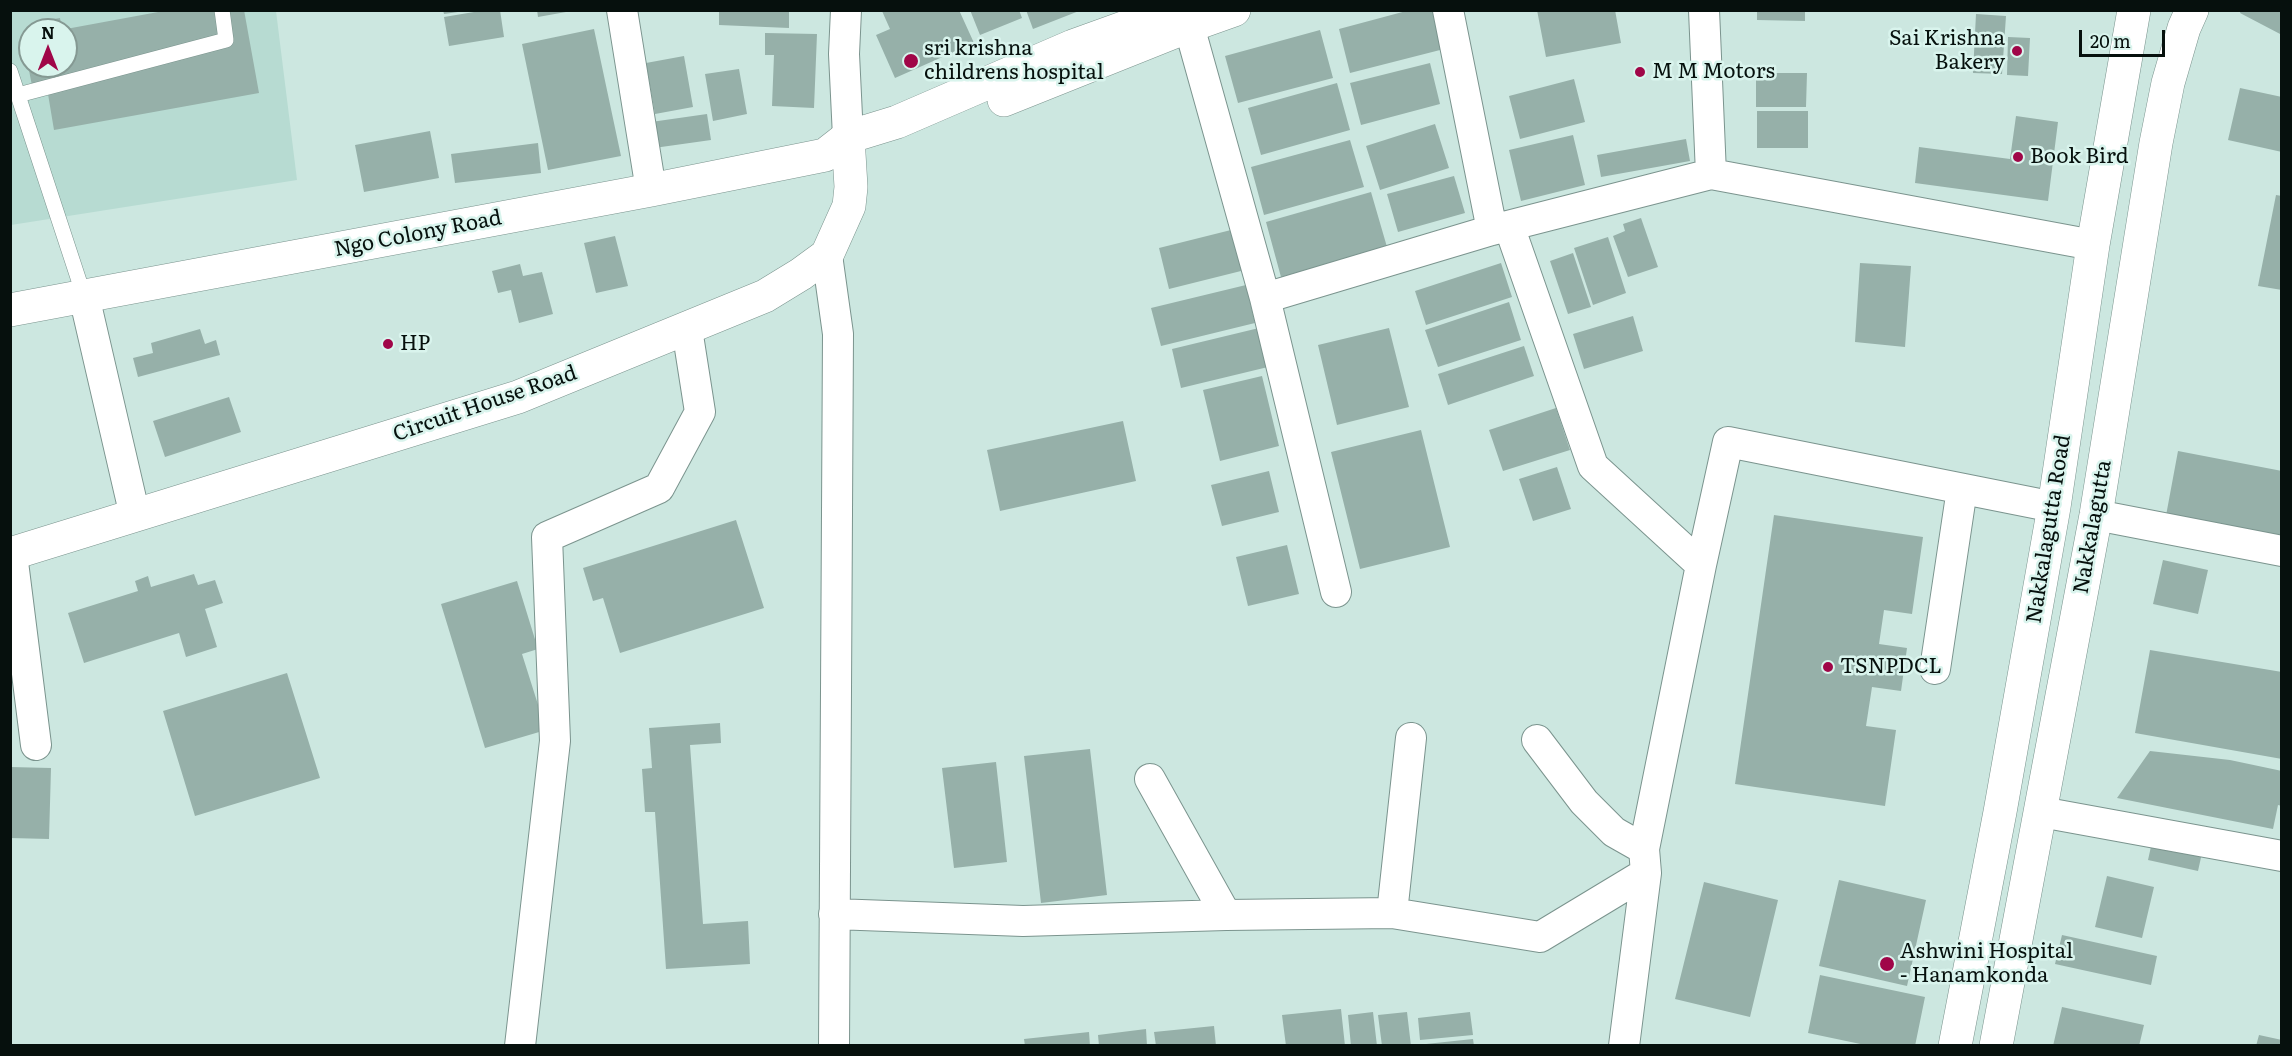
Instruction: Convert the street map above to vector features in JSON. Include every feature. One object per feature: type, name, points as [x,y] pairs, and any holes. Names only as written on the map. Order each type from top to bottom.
[{"type":"street","points":[[622,10],[651,190]]},
{"type":"street","points":[[841,150],[846,10]]},
{"type":"street","name":"Ngo Colony Road","points":[[10,310],[651,190],[940,127],[1181,18],[1234,10]]},
{"type":"street","points":[[1448,10],[1501,228],[1593,466],[1701,566]]},
{"type":"street","points":[[1704,10],[1711,174]]},
{"type":"street","name":"Nakkalagutta Road","points":[[1955,1046],[2000,812],[2054,507],[2093,245],[2134,10]]},
{"type":"street","name":"Nakkalagutta","points":[[1996,1046],[2096,515],[2156,143],[2168,83],[2184,28],[2192,10]]},
{"type":"street","points":[[1181,18],[1265,298],[1336,591]]},
{"type":"street","name":"Circuit House Road","points":[[11,554],[518,397],[765,296],[827,255],[849,206],[851,187],[841,150]]},
{"type":"street","points":[[1265,298],[1501,228],[1711,174],[2093,245]]},
{"type":"street","points":[[827,255],[838,334],[834,1046]]},
{"type":"street","points":[[84,296],[135,516]]},
{"type":"street","points":[[519,1046],[555,741],[547,537],[659,488],[700,412],[687,329]]},
{"type":"street","points":[[1624,1046],[1645,861],[1701,566],[1728,442],[2054,507]]},
{"type":"street","points":[[1935,669],[1962,489]]},
{"type":"street","points":[[2096,515],[2282,550]]},
{"type":"street","points":[[11,554],[36,745]]},
{"type":"street","points":[[1392,913],[1412,738]]},
{"type":"street","points":[[1537,740],[1584,802],[1645,861]]},
{"type":"street","points":[[1150,779],[1226,915]]},
{"type":"street","points":[[2041,812],[2282,856]]},
{"type":"street","points":[[834,914],[1023,921],[1392,913],[1540,937],[1645,861]]},
{"type":"lane","points":[[18,95],[226,40],[222,10]]},
{"type":"lane","points":[[10,71],[84,296]]},
{"type":"shaded area","points":[[11,11],[276,11],[297,180],[11,225]]},
{"type":"building","points":[[169,10],[244,10],[259,93],[54,130],[48,94],[34,96],[30,78],[78,78],[78,27]]},
{"type":"building","points":[[443,10],[457,10],[458,12],[444,14]]},
{"type":"building","points":[[500,10],[504,37],[449,46],[444,17]]},
{"type":"building","points":[[537,10],[566,10],[566,12],[538,17]]},
{"type":"building","points":[[719,10],[789,10],[789,28],[719,25]]},
{"type":"building","name":"sri krishna childrens hospital","points":[[959,10],[974,43],[895,78],[876,35],[890,29],[882,11]]},
{"type":"building","points":[[970,10],[1019,10],[1022,18],[980,35]]},
{"type":"building","points":[[1026,10],[1079,10],[1079,11],[1033,29]]},
{"type":"building","points":[[1410,10],[1434,10],[1444,49],[1350,73],[1339,29]]},
{"type":"building","points":[[1537,10],[1615,10],[1621,43],[1546,57]]},
{"type":"building","points":[[1757,10],[1805,10],[1805,21],[1757,20]]},
{"type":"building","points":[[2241,10],[2282,10],[2282,35],[2240,13]]},
{"type":"building","points":[[1976,14],[2006,16],[2002,74],[1973,73]]},
{"type":"building","points":[[594,29],[621,156],[548,170],[522,44]]},
{"type":"building","points":[[1320,30],[1333,78],[1238,103],[1225,56]]},
{"type":"building","points":[[765,33],[817,34],[814,108],[772,106],[774,55],[765,55]]},
{"type":"building","points":[[2008,37],[2030,38],[2028,76],[2007,75]]},
{"type":"building","points":[[684,56],[693,107],[655,114],[646,63]]},
{"type":"building","points":[[1430,63],[1440,104],[1361,125],[1350,83]]},
{"type":"building","points":[[739,69],[747,114],[713,121],[705,74]]},
{"type":"building","points":[[1756,73],[1807,73],[1806,107],[1756,107]]},
{"type":"building","points":[[1574,79],[1585,122],[1520,139],[1509,96]]},
{"type":"building","points":[[1337,83],[1350,130],[1261,155],[1248,108]]},
{"type":"building","points":[[2240,88],[2282,97],[2282,152],[2228,140]]},
{"type":"building","points":[[1757,111],[1808,111],[1808,148],[1757,148]]},
{"type":"building","points":[[707,114],[711,140],[654,148],[651,122]]},
{"type":"building","points":[[2016,116],[2058,122],[2048,201],[1915,183],[1919,147],[2010,159]]},
{"type":"building","points":[[1435,124],[1449,168],[1380,190],[1366,146]]},
{"type":"building","points":[[430,131],[439,178],[364,192],[355,145]]},
{"type":"building","points":[[1573,135],[1585,185],[1521,201],[1509,150]]},
{"type":"building","points":[[1686,139],[1690,161],[1601,177],[1597,155]]},
{"type":"building","points":[[1350,140],[1364,187],[1264,215],[1251,167]]},
{"type":"building","points":[[538,143],[541,173],[455,183],[451,154]]},
{"type":"building","points":[[1454,176],[1465,213],[1398,232],[1387,194]]},
{"type":"building","points":[[1371,192],[1387,247],[1281,277],[1266,222]]},
{"type":"building","points":[[2276,195],[2282,196],[2282,290],[2258,286]]},
{"type":"building","points":[[1641,218],[1658,267],[1628,277],[1613,236],[1625,231],[1623,224]]},
{"type":"building","points":[[1235,229],[1245,270],[1169,289],[1159,248]]},
{"type":"building","points":[[615,236],[628,286],[596,293],[584,243]]},
{"type":"building","points":[[1608,237],[1626,293],[1593,305],[1574,248]]},
{"type":"building","points":[[1573,253],[1591,307],[1568,314],[1550,261]]},
{"type":"building","points":[[1501,263],[1512,297],[1426,325],[1415,291]]},
{"type":"building","points":[[1860,263],[1911,266],[1905,347],[1855,342]]},
{"type":"building","points":[[520,264],[523,276],[542,272],[553,314],[519,323],[511,290],[498,293],[492,271]]},
{"type":"building","points":[[1246,285],[1255,323],[1161,346],[1151,308]]},
{"type":"building","points":[[1509,302],[1521,340],[1438,367],[1425,330]]},
{"type":"building","points":[[1633,316],[1643,351],[1584,369],[1573,334]]},
{"type":"building","points":[[1259,328],[1268,367],[1181,388],[1172,349]]},
{"type":"building","points":[[1389,328],[1409,407],[1337,425],[1318,345]]},
{"type":"building","points":[[200,329],[205,344],[216,340],[220,355],[138,377],[133,358],[153,353],[151,343]]},
{"type":"building","points":[[1524,346],[1534,376],[1448,405],[1438,374]]},
{"type":"building","points":[[1262,376],[1279,446],[1220,461],[1203,390]]},
{"type":"building","points":[[229,397],[241,432],[165,457],[153,421]]},
{"type":"building","points":[[1556,408],[1570,450],[1503,471],[1489,430]]},
{"type":"building","points":[[1123,421],[1136,481],[1000,511],[987,450]]},
{"type":"building","points":[[1421,430],[1450,547],[1360,569],[1331,452]]},
{"type":"building","points":[[2178,451],[2282,471],[2282,543],[2165,521]]},
{"type":"building","points":[[1557,467],[1571,509],[1533,521],[1519,479]]},
{"type":"building","points":[[1269,471],[1279,512],[1222,526],[1211,485]]},
{"type":"building","name":"TSNPDCL","points":[[1774,515],[1923,537],[1912,614],[1884,610],[1879,644],[1907,648],[1901,691],[1872,687],[1866,726],[1896,730],[1885,806],[1735,784]]},
{"type":"building","points":[[736,520],[764,608],[620,653],[603,598],[593,601],[583,568]]},
{"type":"building","points":[[1287,545],[1299,594],[1248,606],[1236,557]]},
{"type":"building","points":[[2163,560],[2208,570],[2198,614],[2153,604]]},
{"type":"building","points":[[194,574],[198,585],[215,580],[223,603],[205,609],[217,647],[186,657],[179,633],[84,663],[68,613],[138,591],[135,581],[148,576],[151,587]]},
{"type":"building","points":[[517,581],[538,649],[522,654],[546,730],[485,748],[441,604]]},
{"type":"building","points":[[2150,650],[2282,672],[2282,759],[2135,733]]},
{"type":"building","points":[[287,673],[320,778],[195,816],[163,711]]},
{"type":"building","points":[[720,723],[721,743],[690,745],[703,924],[748,921],[750,964],[666,969],[655,812],[645,812],[642,769],[652,768],[649,728]]},
{"type":"building","points":[[1090,749],[1107,895],[1041,903],[1024,756]]},
{"type":"building","points":[[2150,751],[2230,760],[2282,771],[2282,806],[2278,805],[2273,829],[2117,798]]},
{"type":"building","points":[[996,762],[1007,862],[954,868],[942,768]]},
{"type":"building","points":[[10,767],[51,768],[49,839],[10,838]]},
{"type":"building","points":[[2152,842],[2202,853],[2198,871],[2148,860]]},
{"type":"building","points":[[2107,876],[2154,887],[2142,938],[2095,927]]},
{"type":"building","points":[[1839,880],[1926,900],[1907,986],[1819,966]]},
{"type":"building","points":[[1704,882],[1778,900],[1750,1017],[1675,999]]},
{"type":"building","points":[[2062,935],[2157,956],[2151,985],[2055,964]]},
{"type":"building","points":[[1820,975],[1925,997],[1915,1046],[1870,1046],[1808,1033]]},
{"type":"building","points":[[2062,1007],[2144,1025],[2139,1046],[2053,1046]]},
{"type":"building","points":[[1341,1009],[1345,1046],[1286,1046],[1282,1015]]},
{"type":"building","points":[[1373,1012],[1377,1046],[1351,1046],[1348,1015]]},
{"type":"building","points":[[1407,1012],[1411,1046],[1382,1046],[1378,1015]]},
{"type":"building","points":[[1470,1012],[1473,1035],[1420,1040],[1418,1018]]},
{"type":"building","points":[[1214,1026],[1216,1046],[1156,1046],[1154,1032]]},
{"type":"building","points":[[1146,1029],[1147,1046],[1099,1046],[1098,1035]]},
{"type":"building","points":[[1089,1032],[1090,1046],[1025,1046],[1024,1039]]},
{"type":"building","points":[[2259,1035],[2282,1040],[2282,1046],[2256,1046]]},
{"type":"building","points":[[1473,1039],[1474,1046],[1426,1046],[1426,1044]]},
{"type":"place","name":"Sai Krishna Bakery","points":[[2017,51]]},
{"type":"place","name":"sri krishna childrens hospital","points":[[911,61]]},
{"type":"place","name":"M M Motors","points":[[1640,72]]},
{"type":"place","name":"Book Bird","points":[[2018,157]]},
{"type":"place","name":"HP","points":[[388,344]]},
{"type":"place","name":"TSNPDCL","points":[[1828,667]]},
{"type":"place","name":"Ashwini Hospital - Hanamkonda","points":[[1887,964]]}]
